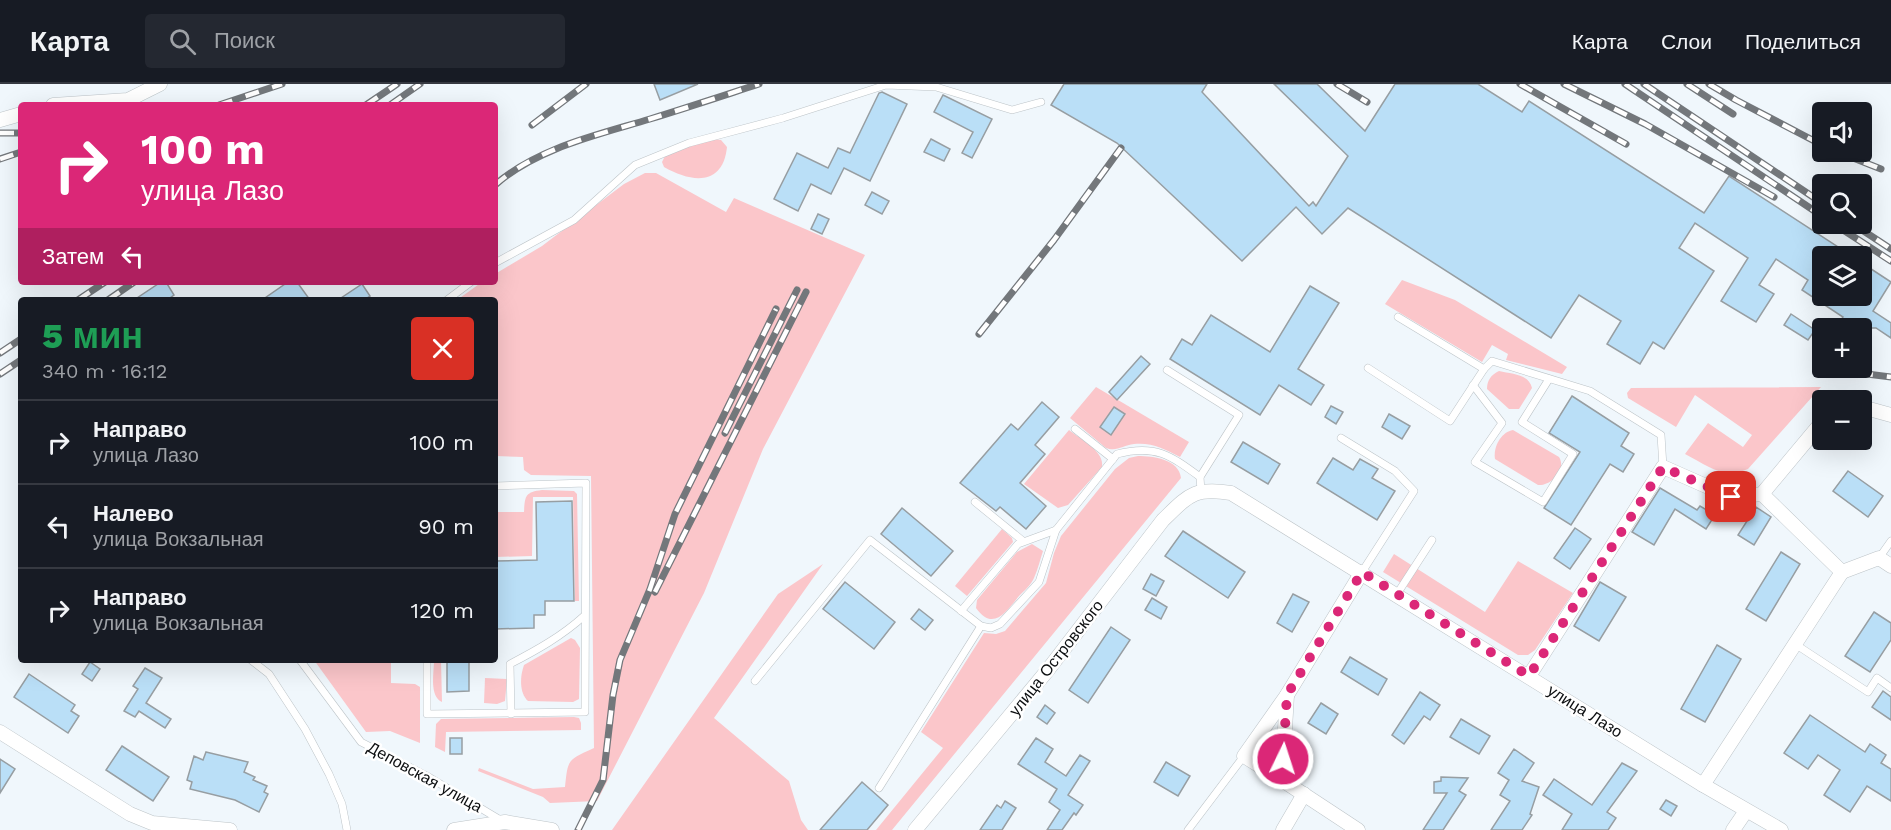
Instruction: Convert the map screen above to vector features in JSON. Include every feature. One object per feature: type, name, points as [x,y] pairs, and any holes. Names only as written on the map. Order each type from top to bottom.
[{"type":"street","points":[[98,102],[128,100],[160,84]]},
{"type":"street","points":[[0,120],[18,115]]},
{"type":"street","points":[[1872,410],[1891,415]]},
{"type":"street","points":[[1529,676],[1663,467],[1731,497],[1762,495],[1812,434]]},
{"type":"street","name":"улица Лазо","points":[[1200,484],[1231,494],[1362,572],[1702,785],[1781,830]]},
{"type":"street","name":"улица Островского","points":[[915,830],[1047,671],[1163,520],[1200,484]]},
{"type":"street","points":[[1762,495],[1842,573]]},
{"type":"street","points":[[1702,785],[1842,573],[1879,558],[1891,566]]},
{"type":"street","points":[[1358,830],[1244,756],[1287,695],[1362,572]]},
{"type":"street","points":[[1282,780],[1287,695]]},
{"type":"street","points":[[0,732],[130,814],[152,823],[230,830]]},
{"type":"street","points":[[1283,830],[1304,794]]},
{"type":"street","points":[[1733,830],[1746,811]]},
{"type":"street","points":[[454,830],[505,822]]},
{"type":"street","name":"Деповская улица","points":[[505,822],[552,830]]},
{"type":"lane","points":[[498,261],[574,220],[635,165],[689,143],[783,118],[886,85],[936,87],[1012,110],[1041,102]]},
{"type":"lane","points":[[451,297],[467,285]]},
{"type":"lane","points":[[1398,317],[1484,369]]},
{"type":"lane","points":[[1368,368],[1450,421],[1484,369],[1492,361],[1590,391],[1662,435],[1663,467]]},
{"type":"lane","points":[[754,681],[870,540],[981,626],[991,628],[1000,624],[1039,582],[1056,530],[1117,454],[1132,450],[1158,451],[1177,461],[1200,484],[1239,415],[1167,370]]},
{"type":"lane","points":[[1473,385],[1502,423],[1475,462],[1543,502],[1573,454],[1522,422],[1549,379]]},
{"type":"lane","points":[[1075,429],[1113,459]]},
{"type":"lane","points":[[1341,438],[1395,471],[1414,491],[1362,572]]},
{"type":"lane","points":[[427,663],[427,714],[585,712],[586,483],[498,486]]},
{"type":"lane","points":[[975,502],[1023,541]]},
{"type":"lane","points":[[962,611],[1023,541],[1056,530]]},
{"type":"lane","points":[[1396,594],[1432,540]]},
{"type":"lane","points":[[1879,558],[1891,541]]},
{"type":"lane","points":[[511,714],[510,664],[567,632],[584,616]]},
{"type":"lane","points":[[879,788],[981,626]]},
{"type":"lane","points":[[1795,644],[1868,692],[1877,678],[1891,688]]},
{"type":"lane","points":[[255,663],[269,674],[305,729],[342,804],[347,830]]},
{"type":"lane","name":"Деповская улица","points":[[302,663],[361,742],[428,776],[505,822]]},
{"type":"lane","points":[[1188,830],[1244,756]]},
{"type":"shaded area","points":[[713,139],[721,140],[727,147],[724,160],[713,175],[695,178],[664,167],[662,162],[665,156],[684,147]]},
{"type":"shaded area","points":[[645,173],[656,173],[726,212],[734,198],[865,255],[763,449],[704,593],[597,801],[550,803],[543,797],[478,771],[479,768],[533,789],[565,787],[567,770],[571,761],[594,748],[591,476],[531,475],[524,470],[523,457],[498,456],[498,297],[461,297],[478,285],[498,285],[498,272],[542,246],[624,184]]},
{"type":"shaded area","points":[[1402,280],[1455,300],[1567,367],[1562,374],[1506,360],[1508,354],[1492,345],[1482,362],[1385,304]]},
{"type":"shaded area","points":[[1499,371],[1519,375],[1530,383],[1532,388],[1519,409],[1509,409],[1487,389],[1490,378]]},
{"type":"shaded area","points":[[1096,387],[1189,442],[1180,457],[1146,444],[1106,448],[1070,418]]},
{"type":"shaded area","points":[[1821,387],[1818,390],[1812,390],[1812,397],[1748,469],[1731,473],[1716,470],[1685,454],[1708,423],[1743,447],[1752,435],[1695,395],[1676,427],[1628,398],[1627,393],[1631,388]]},
{"type":"shaded area","points":[[1069,430],[1096,451],[1102,461],[1102,467],[1068,505],[1058,508],[1024,484]]},
{"type":"shaded area","points":[[1513,430],[1559,457],[1561,467],[1559,472],[1548,483],[1538,485],[1495,459],[1495,450],[1499,441]]},
{"type":"shaded area","points":[[1138,456],[1158,458],[1170,463],[1176,467],[1181,478],[892,830],[876,830],[943,748],[921,732],[984,633],[996,634],[1005,631],[1046,583],[1061,536],[1115,469],[1129,458]]},
{"type":"shaded area","points":[[574,491],[577,494],[579,601],[575,601],[573,497],[533,497],[532,556],[498,557],[498,512],[524,512],[527,496],[532,492]]},
{"type":"shaded area","points":[[1002,529],[1012,538],[1013,542],[967,596],[955,586]]},
{"type":"shaded area","points":[[1032,544],[1043,551],[1031,583],[999,617],[994,619],[982,615],[976,608],[977,600],[1017,552]]},
{"type":"shaded area","points":[[1394,554],[1485,612],[1518,561],[1573,593],[1535,650],[1528,655],[1518,655],[1383,572]]},
{"type":"shaded area","points":[[823,564],[714,718],[789,781],[801,820],[808,830],[612,830],[778,594]]},
{"type":"shaded area","points":[[571,638],[580,648],[579,699],[573,702],[528,701],[523,694],[521,684],[524,665]]},
{"type":"shaded area","points":[[316,663],[391,663],[391,683],[415,684],[420,687],[420,743],[390,731],[366,732]]},
{"type":"shaded area","points":[[434,663],[441,663],[442,702],[435,695]]},
{"type":"shaded area","points":[[485,678],[507,679],[505,701],[497,704],[484,703]]},
{"type":"shaded area","points":[[579,718],[581,730],[446,732],[445,752],[435,747],[436,724],[441,719]]},
{"type":"building","points":[[654,84],[698,84],[660,100]]},
{"type":"building","points":[[1064,84],[1207,84],[1202,92],[1309,206],[1313,202],[1316,206],[1348,156],[1274,84],[1317,84],[1365,131],[1395,84],[1478,84],[1522,112],[1529,101],[1704,213],[1729,176],[1812,230],[1812,234],[1818,234],[1837,246],[1812,246],[1812,297],[1802,290],[1808,280],[1776,259],[1759,285],[1774,294],[1756,322],[1721,301],[1748,258],[1695,223],[1679,248],[1714,271],[1664,349],[1653,342],[1640,364],[1607,344],[1621,321],[1579,295],[1551,338],[1348,208],[1322,234],[1296,207],[1242,261],[1117,143],[1051,105]]},
{"type":"building","points":[[882,92],[907,104],[870,181],[844,168],[831,194],[811,184],[798,211],[774,199],[797,153],[828,168],[838,148],[850,153],[879,93]]},
{"type":"building","points":[[943,95],[992,119],[972,158],[962,153],[973,132],[934,112]]},
{"type":"building","points":[[931,139],[950,149],[944,161],[924,152]]},
{"type":"building","points":[[872,192],[889,201],[882,214],[865,205]]},
{"type":"building","points":[[818,214],[829,219],[822,234],[811,229]]},
{"type":"building","points":[[1872,270],[1891,282],[1873,311],[1891,323],[1891,338],[1876,328],[1872,328],[1872,318],[1843,317],[1826,306],[1872,306]]},
{"type":"building","points":[[156,285],[168,285],[174,295],[171,297],[138,297]]},
{"type":"building","points":[[284,285],[299,285],[308,297],[266,297]]},
{"type":"building","points":[[360,285],[370,296],[368,297],[342,297]]},
{"type":"building","points":[[1310,286],[1339,303],[1298,369],[1324,385],[1311,405],[1279,385],[1260,415],[1170,359],[1182,339],[1192,345],[1211,315],[1270,352]]},
{"type":"building","points":[[1791,314],[1812,328],[1812,334],[1808,340],[1784,325]]},
{"type":"building","points":[[1141,356],[1150,364],[1117,400],[1109,392]]},
{"type":"building","points":[[1572,396],[1629,433],[1621,446],[1634,454],[1623,472],[1610,464],[1571,525],[1544,508],[1580,452],[1549,433]]},
{"type":"building","points":[[1042,402],[1059,417],[1035,445],[1045,454],[1020,483],[1046,506],[1026,529],[1000,507],[996,511],[960,483],[1011,424],[1018,430]]},
{"type":"building","points":[[1331,406],[1343,412],[1336,424],[1325,417]]},
{"type":"building","points":[[1114,407],[1125,414],[1111,435],[1100,427]]},
{"type":"building","points":[[1389,414],[1410,426],[1402,439],[1382,427]]},
{"type":"building","points":[[1243,442],[1280,464],[1268,484],[1231,462]]},
{"type":"building","points":[[1333,458],[1353,470],[1360,459],[1378,469],[1372,478],[1395,491],[1377,520],[1317,483]]},
{"type":"building","points":[[1848,471],[1883,496],[1868,517],[1833,491]]},
{"type":"building","points":[[1660,488],[1697,510],[1700,506],[1715,515],[1706,529],[1675,509],[1654,545],[1632,532]]},
{"type":"building","points":[[572,501],[574,601],[545,601],[545,615],[534,615],[534,628],[498,629],[498,561],[537,560],[536,502]]},
{"type":"building","points":[[1756,507],[1771,517],[1754,545],[1738,535]]},
{"type":"building","points":[[902,508],[953,551],[931,576],[881,534]]},
{"type":"building","points":[[1575,528],[1591,539],[1570,569],[1554,558]]},
{"type":"building","points":[[1183,531],[1245,572],[1228,598],[1165,556]]},
{"type":"building","points":[[1781,552],[1800,564],[1766,621],[1746,609]]},
{"type":"building","points":[[1151,574],[1164,581],[1156,596],[1143,589]]},
{"type":"building","points":[[845,582],[895,622],[874,649],[823,609]]},
{"type":"building","points":[[1600,582],[1626,597],[1599,641],[1574,626]]},
{"type":"building","points":[[1293,594],[1309,602],[1292,632],[1277,623]]},
{"type":"building","points":[[1152,598],[1167,607],[1161,619],[1145,610]]},
{"type":"building","points":[[919,609],[933,620],[925,630],[911,619]]},
{"type":"building","points":[[1874,612],[1891,623],[1891,640],[1870,672],[1845,656]]},
{"type":"building","points":[[1111,627],[1130,640],[1088,703],[1069,690]]},
{"type":"building","points":[[1717,645],[1741,659],[1705,722],[1681,709]]},
{"type":"building","points":[[1350,657],[1387,679],[1378,695],[1341,672]]},
{"type":"building","points":[[89,663],[100,669],[92,681],[82,674]]},
{"type":"building","points":[[447,663],[469,663],[469,691],[447,692]]},
{"type":"building","points":[[145,668],[162,678],[146,703],[171,719],[165,728],[139,711],[135,717],[124,711],[138,689],[133,686]]},
{"type":"building","points":[[29,674],[75,705],[71,711],[79,716],[68,733],[14,697]]},
{"type":"building","points":[[1883,691],[1891,697],[1891,720],[1872,707]]},
{"type":"building","points":[[1420,692],[1440,705],[1430,720],[1424,716],[1404,744],[1392,735]]},
{"type":"building","points":[[1321,703],[1338,714],[1326,734],[1308,723]]},
{"type":"building","points":[[1045,705],[1055,713],[1047,724],[1037,717]]},
{"type":"building","points":[[1810,715],[1865,752],[1870,744],[1886,755],[1881,763],[1891,769],[1891,801],[1867,786],[1850,812],[1824,795],[1840,770],[1818,755],[1808,769],[1784,753]]},
{"type":"building","points":[[1461,719],[1490,736],[1479,754],[1450,737]]},
{"type":"building","points":[[450,738],[462,738],[462,754],[450,754]]},
{"type":"building","points":[[1036,738],[1053,749],[1045,762],[1066,776],[1080,755],[1090,761],[1068,795],[1083,805],[1062,830],[1047,830],[1060,810],[1049,802],[1057,789],[1018,764]]},
{"type":"building","points":[[122,746],[169,777],[153,801],[106,770]]},
{"type":"building","points":[[1514,749],[1534,763],[1522,781],[1539,787],[1530,814],[1532,815],[1522,830],[1491,830],[1510,801],[1500,795],[1509,780],[1498,773]]},
{"type":"building","points":[[206,752],[248,762],[244,772],[255,777],[253,780],[267,786],[264,792],[268,794],[259,812],[235,800],[190,789],[192,782],[187,780],[194,756],[203,760]]},
{"type":"building","points":[[0,759],[15,769],[0,793]]},
{"type":"building","points":[[1166,762],[1190,776],[1178,796],[1154,782]]},
{"type":"building","points":[[1622,763],[1637,771],[1607,812],[1616,818],[1608,830],[1562,830],[1572,814],[1543,795],[1554,779],[1592,805]]},
{"type":"building","points":[[1441,777],[1468,778],[1459,791],[1466,795],[1443,830],[1423,830],[1447,793],[1434,793],[1434,782],[1441,781]]},
{"type":"building","points":[[862,782],[888,805],[867,830],[820,830]]},
{"type":"building","points":[[1666,800],[1677,806],[1671,816],[1660,809]]},
{"type":"building","points":[[1005,801],[1016,808],[1002,830],[980,830],[997,805],[1001,808]]},
{"type":"railway","points":[[228,102],[282,84]]},
{"type":"railway","points":[[370,102],[397,84]]},
{"type":"railway","points":[[394,102],[420,84]]},
{"type":"railway","points":[[532,125],[586,84]]},
{"type":"railway","points":[[498,183],[529,161],[568,144],[759,84]]},
{"type":"railway","points":[[1337,84],[1367,102]]},
{"type":"railway","points":[[1520,84],[1626,144]]},
{"type":"railway","points":[[1564,84],[1645,124],[1774,197]]},
{"type":"railway","points":[[1625,84],[1812,209]]},
{"type":"railway","points":[[1644,84],[1812,196]]},
{"type":"railway","points":[[1687,84],[1733,114]]},
{"type":"railway","points":[[1709,84],[1812,140]]},
{"type":"railway","points":[[0,133],[18,133]]},
{"type":"railway","points":[[979,334],[1054,240],[1121,148]]},
{"type":"railway","points":[[0,159],[18,153]]},
{"type":"railway","points":[[1863,162],[1881,169]]},
{"type":"railway","points":[[1849,234],[1891,261]]},
{"type":"railway","points":[[1868,234],[1891,249]]},
{"type":"railway","points":[[82,297],[100,285]]},
{"type":"railway","points":[[112,297],[130,285]]},
{"type":"railway","points":[[725,433],[797,290]]},
{"type":"railway","points":[[655,592],[806,292]]},
{"type":"railway","points":[[578,830],[603,780],[613,695],[620,660],[650,589],[675,514],[776,309]]},
{"type":"railway","points":[[0,353],[18,341]]},
{"type":"railway","points":[[0,374],[18,362]]},
{"type":"railway","points":[[1872,375],[1891,377]]},
{"type":"route","points":[[1283,759],[1287,695],[1362,572],[1529,676],[1663,467],[1731,497]]}]
